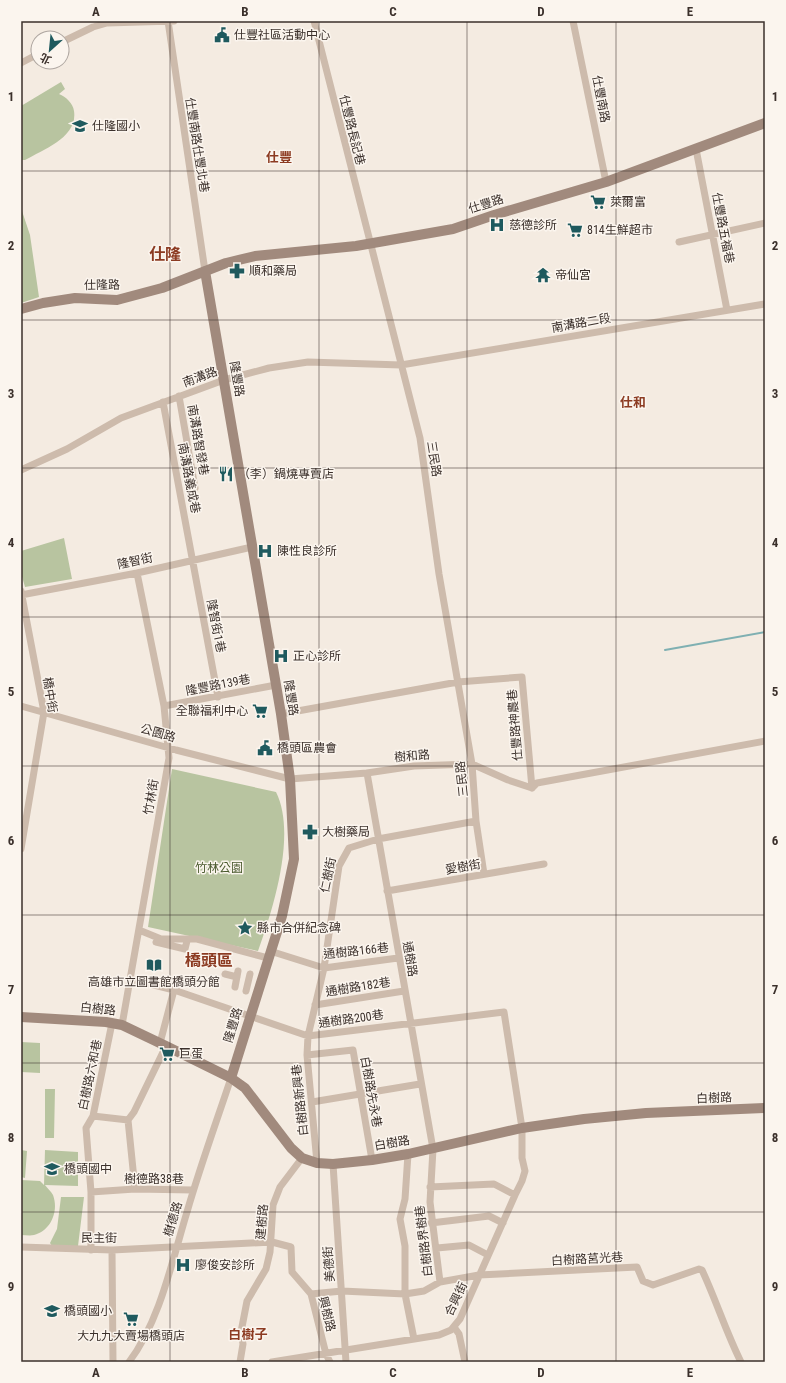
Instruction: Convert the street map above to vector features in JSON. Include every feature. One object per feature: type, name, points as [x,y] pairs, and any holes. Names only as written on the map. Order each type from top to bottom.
[{"type":"street","name":"仕豐南路仕豐北巷","points":[[168,21],[205,271]]},
{"type":"street","points":[[70,38],[92,26],[107,23],[174,21]]},
{"type":"street","name":"仕豐路長記巷","points":[[314,21],[369,244]]},
{"type":"street","name":"仕豐南路","points":[[573,21],[606,182]]},
{"type":"street","points":[[21,64],[30,59]]},
{"type":"street","name":"仕豐路","points":[[205,271],[255,256],[369,244],[453,229],[494,215],[606,182],[765,124]]},
{"type":"street","name":"仕豐路五福巷","points":[[696,149],[727,310]]},
{"type":"street","points":[[680,242],[713,236],[765,223]]},
{"type":"street","name":"三民路","points":[[369,244],[385,296],[420,438],[439,574],[472,764],[476,821],[484,874]]},
{"type":"street","name":"仕隆路","points":[[21,309],[43,303],[75,298],[117,300],[162,288],[205,271]]},
{"type":"street","name":"隆豐路","points":[[205,271],[281,714],[290,779],[294,859],[282,916],[231,1078]]},
{"type":"street","name":"南溝路二段","points":[[401,364],[765,304]]},
{"type":"street","name":"南溝路","points":[[21,470],[68,449],[121,418],[224,380],[269,368],[308,362],[401,364]]},
{"type":"street","name":"南溝路智發巷","points":[[179,396],[195,488]]},
{"type":"street","name":"南溝路義成巷","points":[[163,402],[192,559]]},
{"type":"street","name":"隆智街","points":[[21,593],[137,573],[192,559],[252,547]]},
{"type":"street","name":"隆智街1巷","points":[[192,559],[218,697]]},
{"type":"street","name":"竹林街","points":[[117,1024],[130,979],[139,933],[169,758],[164,706],[137,573]]},
{"type":"street","name":"橋中街","points":[[21,593],[44,712],[21,849]]},
{"type":"street","name":"仕豐路神農巷","points":[[458,682],[522,677],[532,788]]},
{"type":"street","points":[[281,714],[458,682]]},
{"type":"street","name":"隆豐路139巷","points":[[164,706],[276,685]]},
{"type":"street","name":"公園路","points":[[21,706],[169,748],[290,779]]},
{"type":"street","points":[[532,788],[537,783],[765,741]]},
{"type":"street","name":"樹和路","points":[[290,779],[366,773],[414,766],[472,764],[508,780],[532,788]]},
{"type":"street","name":"通樹路","points":[[366,773],[420,1084],[433,1149]]},
{"type":"street","name":"仁樹街","points":[[308,1036],[324,968],[339,866],[344,854],[349,848],[378,839],[476,821]]},
{"type":"street","name":"愛樹街","points":[[387,891],[544,864]]},
{"type":"street","points":[[139,933],[184,949],[187,941]]},
{"type":"street","name":"通樹路166巷","points":[[161,941],[197,939],[269,954],[324,968],[398,958]]},
{"type":"street","points":[[224,974],[238,974],[235,988]]},
{"type":"street","points":[[246,990],[250,974]]},
{"type":"street","name":"通樹路200巷","points":[[130,979],[174,990],[308,1036],[409,1022],[504,1012],[522,1128]]},
{"type":"street","points":[[135,1189],[128,1120],[134,1112],[163,1044],[174,990]]},
{"type":"street","name":"通樹路182巷","points":[[315,1005],[404,991]]},
{"type":"street","name":"白樹路","points":[[21,1017],[117,1024],[163,1044],[231,1078],[245,1088],[291,1148],[302,1158],[317,1163],[332,1164],[372,1160],[433,1149],[522,1128],[584,1119],[646,1114],[765,1108]]},
{"type":"street","name":"白樹路六和巷","points":[[91,1250],[91,1192],[86,1128],[93,1116],[117,1024]]},
{"type":"street","name":"白樹路新興巷","points":[[308,1036],[307,1055],[317,1163]]},
{"type":"street","name":"白樹路先永巷","points":[[307,1055],[353,1050],[372,1160]]},
{"type":"street","name":"樹德路","points":[[129,1362],[141,1347],[164,1289],[193,1190],[231,1078]]},
{"type":"street","points":[[312,1102],[420,1084]]},
{"type":"street","points":[[93,1116],[128,1120]]},
{"type":"street","name":"合興街","points":[[272,1362],[439,1335],[454,1327],[460,1320],[522,1182],[525,1171],[522,1158],[522,1128]]},
{"type":"street","name":"白樹路界樹巷","points":[[433,1149],[430,1187],[431,1223],[440,1282]]},
{"type":"street","points":[[408,1154],[406,1199],[400,1219],[405,1246],[405,1294],[414,1339]]},
{"type":"street","name":"建樹路","points":[[240,1362],[244,1344],[242,1332],[247,1301],[266,1269],[272,1242],[273,1205],[280,1187],[302,1158]]},
{"type":"street","name":"美德街","points":[[332,1164],[346,1362]]},
{"type":"street","points":[[430,1187],[494,1184],[515,1195]]},
{"type":"street","name":"樹德路38巷","points":[[91,1192],[135,1189],[193,1190]]},
{"type":"street","points":[[431,1223],[489,1216],[503,1223]]},
{"type":"street","name":"民主街","points":[[21,1247],[112,1250],[272,1242]]},
{"type":"street","name":"興樹路","points":[[272,1242],[291,1248],[292,1272],[311,1294],[326,1354],[330,1362]]},
{"type":"street","points":[[436,1248],[468,1245],[488,1255]]},
{"type":"street","points":[[112,1250],[113,1362]]},
{"type":"street","name":"白樹路莒光巷","points":[[479,1275],[637,1267],[643,1281],[653,1285],[699,1269],[702,1270],[712,1291],[731,1342],[741,1362]]},
{"type":"street","points":[[311,1294],[342,1292],[405,1294],[424,1291],[440,1282],[479,1275]]},
{"type":"street","points":[[454,1327],[459,1334],[465,1362]]},
{"type":"green space","points":[[61,82],[65,89],[59,94],[69,101],[74,111],[74,120],[71,128],[50,147],[25,160],[21,160],[21,106]]},
{"type":"green space","points":[[21,208],[30,235],[39,297],[21,303]]},
{"type":"green space","points":[[64,538],[72,579],[25,587],[21,573],[21,551]]},
{"type":"green space","name":"竹林公園","points":[[172,769],[276,792],[282,809],[284,829],[283,850],[276,893],[258,951],[148,927]]},
{"type":"green space","points":[[21,1042],[40,1043],[40,1073],[21,1072]]},
{"type":"green space","points":[[45,1089],[55,1089],[54,1138],[45,1138]]},
{"type":"green space","points":[[21,1150],[27,1151],[25,1178],[21,1177]]},
{"type":"green space","points":[[45,1150],[78,1152],[78,1186],[45,1185],[53,1195],[55,1201],[52,1220],[40,1233],[21,1235],[21,1180],[40,1181],[44,1185]]},
{"type":"green space","points":[[61,1197],[84,1197],[78,1246],[52,1246],[50,1243],[57,1229]]},
{"type":"waterway","points":[[665,650],[765,632]]},
{"type":"place","name":"仕豐社區活動中心","points":[[222,35]]},
{"type":"place","name":"仕隆國小","points":[[80,126]]},
{"type":"place","name":"萊爾富","points":[[598,202]]},
{"type":"place","name":"慈德診所","points":[[497,225]]},
{"type":"place","name":"814生鮮超市","points":[[575,230]]},
{"type":"place","name":"順和藥局","points":[[237,271]]},
{"type":"place","name":"帝仙宮","points":[[543,275]]},
{"type":"place","name":"（李）鍋燒專賣店","points":[[226,474]]},
{"type":"place","name":"陳性良診所","points":[[265,551]]},
{"type":"place","name":"正心診所","points":[[281,656]]},
{"type":"place","name":"全聯福利中心","points":[[260,711]]},
{"type":"place","name":"橋頭區農會","points":[[265,748]]},
{"type":"place","name":"大樹藥局","points":[[310,832]]},
{"type":"place","name":"縣市合併紀念碑","points":[[245,928]]},
{"type":"place","name":"高雄市立圖書館橋頭分館","points":[[154,965]]},
{"type":"place","name":"巨蛋","points":[[167,1054]]},
{"type":"place","name":"橋頭國中","points":[[52,1169]]},
{"type":"place","name":"廖俊安診所","points":[[183,1265]]},
{"type":"place","name":"橋頭國小","points":[[52,1311]]},
{"type":"place","name":"大九九大賣場橋頭店","points":[[131,1319]]},
{"type":"district","name":"仕豐","points":[[279,157]]},
{"type":"district","name":"仕隆","points":[[165,254]]},
{"type":"district","name":"仕和","points":[[633,402]]},
{"type":"district","name":"橋頭區","points":[[209,960]]},
{"type":"district","name":"白樹子","points":[[248,1334]]}]
